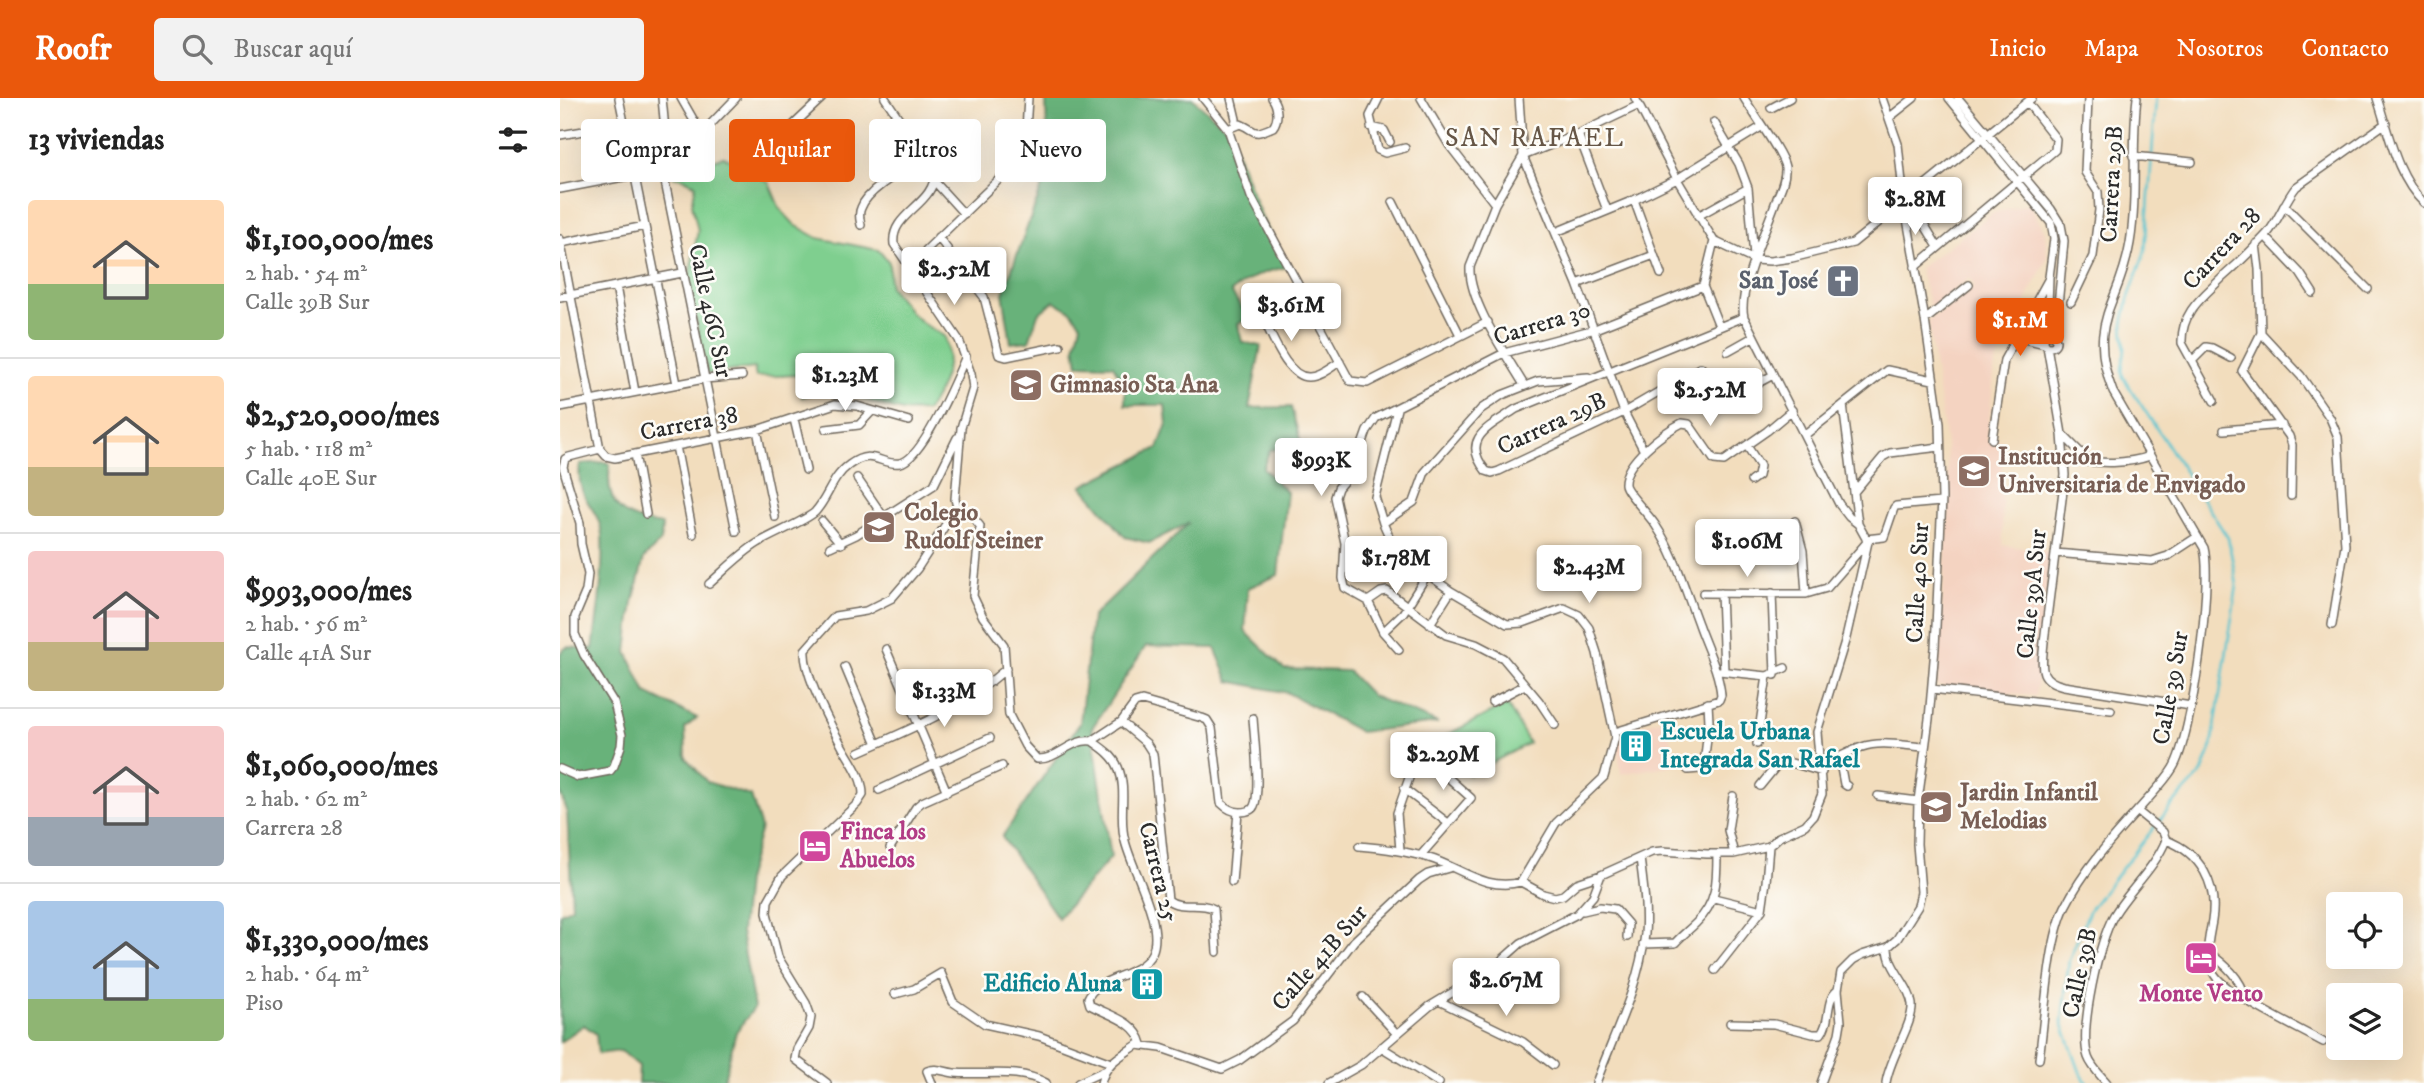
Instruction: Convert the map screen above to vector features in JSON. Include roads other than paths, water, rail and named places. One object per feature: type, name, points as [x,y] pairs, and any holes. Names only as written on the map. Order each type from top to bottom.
[{"type":"street","points":[[619,98],[624,119]]},
{"type":"street","name":"Calle 46C Sur","points":[[662,98],[664,119]]},
{"type":"street","points":[[681,98],[697,126],[702,129],[708,127],[736,98]]},
{"type":"street","points":[[800,119],[822,98]]},
{"type":"street","points":[[885,98],[900,119]]},
{"type":"street","points":[[926,250],[1020,160],[1025,146],[1028,98]]},
{"type":"street","points":[[1203,98],[1231,127],[1251,197],[1350,381],[1356,383],[1374,380],[1488,322]]},
{"type":"street","points":[[1231,98],[1237,120],[1231,127]]},
{"type":"street","points":[[1231,127],[1242,124],[1254,133],[1273,127],[1277,115],[1276,104],[1272,98]]},
{"type":"street","points":[[1379,98],[1372,108],[1371,127],[1378,150],[1385,153],[1405,148]]},
{"type":"street","points":[[1421,98],[1449,145],[1495,204]]},
{"type":"street","points":[[1519,98],[1523,156],[1595,329],[1624,412],[1644,451]]},
{"type":"street","points":[[1744,98],[1782,158],[1785,170],[1772,215],[1754,260],[1744,298],[1744,317],[1839,504],[1858,524]]},
{"type":"street","points":[[1771,108],[1790,98]]},
{"type":"street","name":"Calle 40 Sur","points":[[1882,98],[1898,144],[1905,207],[1925,320],[1940,424],[1941,502],[1932,689],[1918,801],[1919,899],[1910,921],[1888,947]]},
{"type":"street","points":[[1890,117],[1914,98]]},
{"type":"street","points":[[1949,98],[2021,179]]},
{"type":"street","points":[[1958,98],[1985,136]]},
{"type":"street","name":"Carrera 29B","points":[[2071,302],[2093,256],[2099,210],[2098,192],[2085,172],[2088,98]]},
{"type":"street","name":"Carrera 29B","points":[[2137,98],[2137,156],[2130,243],[2104,322],[2102,340],[2107,375],[2113,392],[2197,537]]},
{"type":"street","points":[[2377,98],[2407,183],[2424,203]]},
{"type":"street","points":[[1524,385],[1504,353],[1472,287],[1470,267],[1495,204],[1523,156],[1578,134],[1637,102],[1676,179],[1714,241],[1754,260],[1770,261],[1853,243],[1905,207],[2029,100],[2056,139],[2057,144],[2051,155],[1915,267]]},
{"type":"street","points":[[1714,122],[1739,164],[1748,188],[1754,260]]},
{"type":"street","name":"Carrera 28","points":[[2214,401],[2182,343],[2182,333],[2193,307],[2205,292],[2265,236],[2296,187],[2386,123]]},
{"type":"street","points":[[1371,127],[1384,130],[1390,142]]},
{"type":"street","points":[[1556,232],[1676,179],[1761,127]]},
{"type":"street","points":[[560,135],[581,131]]},
{"type":"street","points":[[1578,134],[1607,210]]},
{"type":"street","points":[[2137,156],[2192,162]]},
{"type":"street","name":"Calle 39A Sur","points":[[2021,179],[2050,223],[2054,239],[2049,277],[2049,341],[2065,460],[2064,489],[2042,667],[2048,680],[2054,684],[2104,694]]},
{"type":"street","name":"Calle 39A Sur","points":[[2021,179],[2058,218],[2063,233],[2049,341]]},
{"type":"street","points":[[560,190],[600,182]]},
{"type":"street","points":[[636,182],[677,384]]},
{"type":"street","name":"Calle 46C Sur","points":[[665,182],[736,531]]},
{"type":"street","points":[[861,225],[861,205],[870,194],[888,182]]},
{"type":"street","points":[[830,547],[841,544],[934,485],[961,428],[974,388],[966,356],[959,340],[894,244],[893,237],[897,227],[927,195],[935,182],[964,214]]},
{"type":"street","points":[[1698,216],[1748,188]]},
{"type":"street","points":[[1633,200],[1661,274]]},
{"type":"street","points":[[1393,202],[1460,335]]},
{"type":"street","points":[[2284,205],[2368,289]]},
{"type":"street","points":[[1905,207],[1924,224],[1938,247]]},
{"type":"street","points":[[600,449],[560,241],[645,226]]},
{"type":"street","points":[[2265,236],[2301,273],[2313,293]]},
{"type":"street","points":[[938,237],[984,297],[998,352],[1002,356],[1060,346]]},
{"type":"street","points":[[1714,241],[1703,286],[1719,326]]},
{"type":"street","points":[[2256,244],[2261,333],[2242,371],[2282,425],[2292,444],[2291,496]]},
{"type":"street","points":[[1577,284],[1654,254]]},
{"type":"street","points":[[560,297],[682,273]]},
{"type":"street","points":[[1992,439],[2001,367],[2049,277]]},
{"type":"street","points":[[1925,320],[1969,285]]},
{"type":"street","points":[[616,286],[635,392]]},
{"type":"street","name":"Carrera 30","points":[[1368,601],[1345,588],[1345,543],[1335,497],[1338,488],[1355,466],[1371,424],[1378,416],[1397,409],[1504,353],[1595,329],[1703,286]]},
{"type":"street","points":[[1383,523],[1414,502],[1425,472],[1472,417],[1502,395],[1524,385],[1554,379],[1592,377],[1744,317]]},
{"type":"street","points":[[1265,322],[1290,367],[1296,372],[1308,377],[1320,374],[1340,362]]},
{"type":"street","points":[[2261,333],[2301,376],[2330,418],[2338,437],[2344,545],[2342,573],[2332,625]]},
{"type":"street","points":[[1728,351],[1753,337]]},
{"type":"street","points":[[2016,337],[2049,341]]},
{"type":"street","points":[[2192,361],[2206,347],[2231,358]]},
{"type":"street","points":[[709,584],[757,543],[814,513],[841,472],[849,465],[867,457],[897,464],[910,458],[932,427],[966,356]]},
{"type":"street","name":"Carrera 29B","points":[[1592,377],[1516,409],[1484,431],[1476,439],[1474,447],[1482,467],[1492,473],[1624,412],[1701,367]]},
{"type":"street","points":[[1805,435],[1887,370],[1933,380]]},
{"type":"street","points":[[1736,395],[1773,374]]},
{"type":"street","points":[[560,407],[704,379],[742,376]]},
{"type":"street","name":"Carrera 38","points":[[560,769],[578,778],[610,771],[621,746],[614,703],[584,655],[574,627],[589,574],[581,544],[580,523],[563,470],[564,461],[580,453],[600,449],[611,458],[717,438],[794,419],[835,404],[857,406],[909,421]]},
{"type":"street","points":[[1521,882],[1555,897],[1563,895],[1577,883],[1662,851],[1734,854],[1769,846],[1779,837],[1805,825],[1818,809],[1822,794],[1817,732],[1846,638],[1867,540],[1858,524],[1843,405]]},
{"type":"street","points":[[1359,846],[1421,855],[1481,881],[1502,885],[1521,882],[1556,823],[1604,777],[1615,737],[1597,653],[1589,628],[1579,615],[1564,608],[1523,623],[1507,624],[1451,591],[1396,552],[1375,497],[1397,409]]},
{"type":"street","points":[[1719,671],[1672,553],[1647,512],[1629,495],[1624,484],[1632,465],[1644,451],[1679,424],[1685,423],[1701,439],[1714,460],[1724,461],[1791,410]]},
{"type":"street","points":[[826,429],[859,425],[872,411]]},
{"type":"street","points":[[794,419],[806,470]]},
{"type":"street","points":[[2224,430],[2282,425]]},
{"type":"street","points":[[961,428],[955,499],[957,507],[972,516],[980,526],[973,597],[983,617],[1004,645],[1009,715],[1033,757],[1047,759],[1082,741],[1092,741],[1121,722],[1135,703],[1142,701],[1208,720],[1212,728],[1221,803],[1223,807],[1237,812],[1252,809],[1256,800],[1254,718]]},
{"type":"street","points":[[757,429],[775,517]]},
{"type":"street","points":[[2062,434],[2090,462]]},
{"type":"street","points":[[676,446],[693,534]]},
{"type":"street","points":[[1747,446],[1760,466],[1758,476],[1751,481]]},
{"type":"street","points":[[1854,492],[1883,457],[1890,453],[1940,446]]},
{"type":"street","points":[[635,454],[646,514]]},
{"type":"street","points":[[2065,460],[2129,462],[2150,456]]},
{"type":"street","points":[[857,478],[883,516]]},
{"type":"street","points":[[1703,593],[1805,594],[1827,588],[1867,540],[1884,537],[1896,506],[1941,502]]},
{"type":"street","points":[[827,1083],[795,1059],[811,1017],[806,1003],[778,957],[767,913],[770,896],[782,876],[857,804],[863,795],[860,777],[829,721],[811,678],[805,662],[805,650],[835,616],[866,611],[892,598],[917,569],[957,507]]},
{"type":"street","points":[[822,521],[841,544]]},
{"type":"street","points":[[1795,521],[1803,551],[1805,594]]},
{"type":"street","points":[[2055,552],[2152,561],[2168,556],[2197,537]]},
{"type":"street","name":"Calle 39 Sur","points":[[2039,1059],[2053,952],[2064,908],[2083,877],[2173,769],[2183,747],[2191,706],[2207,573],[2204,548],[2197,537]]},
{"type":"street","points":[[1383,632],[1403,613],[1427,575]]},
{"type":"street","points":[[1399,650],[1383,632],[1368,601],[1381,592],[1387,591],[1446,635],[1476,644],[1503,657],[1511,664],[1555,725]]},
{"type":"street","points":[[1430,624],[1451,591]]},
{"type":"street","points":[[1615,732],[1718,700],[1721,695],[1721,593]]},
{"type":"street","points":[[1757,744],[1771,675],[1772,593]]},
{"type":"street","points":[[1518,633],[1523,623]]},
{"type":"street","points":[[887,649],[917,726],[947,792]]},
{"type":"street","points":[[845,667],[877,744]]},
{"type":"street","points":[[1719,671],[1771,675],[1785,668]]},
{"type":"street","points":[[859,752],[968,700],[1006,669]]},
{"type":"street","points":[[1492,702],[1525,685]]},
{"type":"street","points":[[1932,689],[2111,710]]},
{"type":"street","points":[[2099,708],[2104,704],[2104,694],[2191,706]]},
{"type":"street","points":[[1688,769],[1700,769],[1704,764],[1709,722],[1708,703]]},
{"type":"street","points":[[1121,722],[1146,743],[1153,754],[1168,900],[1175,905],[1206,906],[1214,909],[1217,953]]},
{"type":"street","points":[[879,790],[990,738]]},
{"type":"street","name":"Carrera 25","points":[[1092,741],[1111,757],[1121,776],[1124,841],[1149,908],[1155,934],[1153,952],[1144,962],[1132,972],[1095,989],[1088,998],[1090,1005],[1133,1027],[1140,1034],[1142,1044],[1218,1068]]},
{"type":"street","points":[[1760,786],[1778,764],[1785,761],[1821,768],[1864,746],[1875,744],[1924,747]]},
{"type":"street","points":[[1834,761],[1841,768],[1843,781],[1847,786]]},
{"type":"street","points":[[1421,855],[1471,798],[1434,765]]},
{"type":"street","points":[[890,848],[922,802],[1002,766]]},
{"type":"street","points":[[1399,850],[1396,813],[1409,778]]},
{"type":"street","points":[[1404,789],[1448,823]]},
{"type":"street","points":[[1733,796],[1728,830],[1734,854]]},
{"type":"street","points":[[1878,796],[1918,801]]},
{"type":"street","points":[[2137,811],[2164,836],[2194,857],[2204,869],[2210,883],[2214,908],[2209,964],[2219,981],[2236,995],[2323,1042]]},
{"type":"street","points":[[1231,882],[1237,812]]},
{"type":"street","name":"Calle 39B","points":[[2107,1083],[2088,1059],[2086,1047],[2090,1004],[2100,952],[2112,918],[2158,855],[2164,836]]},
{"type":"street","points":[[1715,970],[1762,910],[1769,846]]},
{"type":"street","points":[[1643,944],[1675,943],[1699,920],[1714,898],[1717,854]]},
{"type":"street","points":[[1596,1083],[1624,1016],[1643,944],[1644,894],[1640,858]]},
{"type":"street","name":"Calle 41B Sur","points":[[1218,1068],[1226,1069],[1293,1021],[1354,941],[1419,880],[1427,874],[1449,868]]},
{"type":"street","points":[[1577,914],[1593,896],[1601,875]]},
{"type":"street","points":[[1714,898],[1762,910]]},
{"type":"street","points":[[1329,1083],[1361,1065],[1439,1001],[1493,968],[1521,943],[1577,914],[1592,908],[1615,909],[1628,924],[1627,937]]},
{"type":"street","points":[[1821,1083],[1839,1034],[1841,1022],[1838,990],[1841,972],[1862,954],[1888,947],[1891,963],[1912,1002],[1912,1014],[1893,1056],[1886,1083]]},
{"type":"street","points":[[2208,952],[2238,980],[2246,999]]},
{"type":"street","points":[[895,994],[914,989],[941,973],[953,1002],[985,1024],[1039,1036],[1111,1063]]},
{"type":"street","points":[[1730,1023],[1774,1024],[1821,1034],[1826,1027],[1830,998],[1838,990]]},
{"type":"street","points":[[1363,997],[1397,1034]]},
{"type":"street","points":[[1439,1001],[1523,1042],[1553,1065]]},
{"type":"street","points":[[1078,1083],[1104,1071],[1111,1063],[1142,1044]]},
{"type":"street","points":[[1381,1048],[1439,1083]]},
{"type":"street","points":[[932,1083],[927,1071],[935,1069],[954,1073],[1008,1073],[1030,1076],[1046,1083]]},
{"type":"street","points":[[1101,1083],[1104,1071]]},
{"type":"waterway","points":[[2087,1083],[2080,1072],[2062,1022],[2069,960],[2090,909],[2171,806],[2202,773],[2212,746],[2237,585],[2228,538],[2123,377],[2123,324],[2128,300],[2145,251],[2156,98]]},
{"type":"place","name":"San José","points":[[1843,281]]},
{"type":"place","name":"Gimnasio Sta Ana","points":[[1026,385]]},
{"type":"place","name":"Institución Universitaria de Envigado","points":[[1974,471]]},
{"type":"place","name":"Colegio Rudolf Steiner","points":[[879,527]]},
{"type":"place","name":"Escuela Urbana Integrada San Rafael","points":[[1636,746]]},
{"type":"place","name":"Jardin Infantil Melodias","points":[[1936,807]]},
{"type":"place","name":"Finca los Abuelos","points":[[815,846]]},
{"type":"place","name":"Monte Vento","points":[[2201,958]]},
{"type":"place","name":"Edificio Aluna","points":[[1147,984]]},
{"type":"district","name":"SAN RAFAEL","points":[[1535,138]]}]
